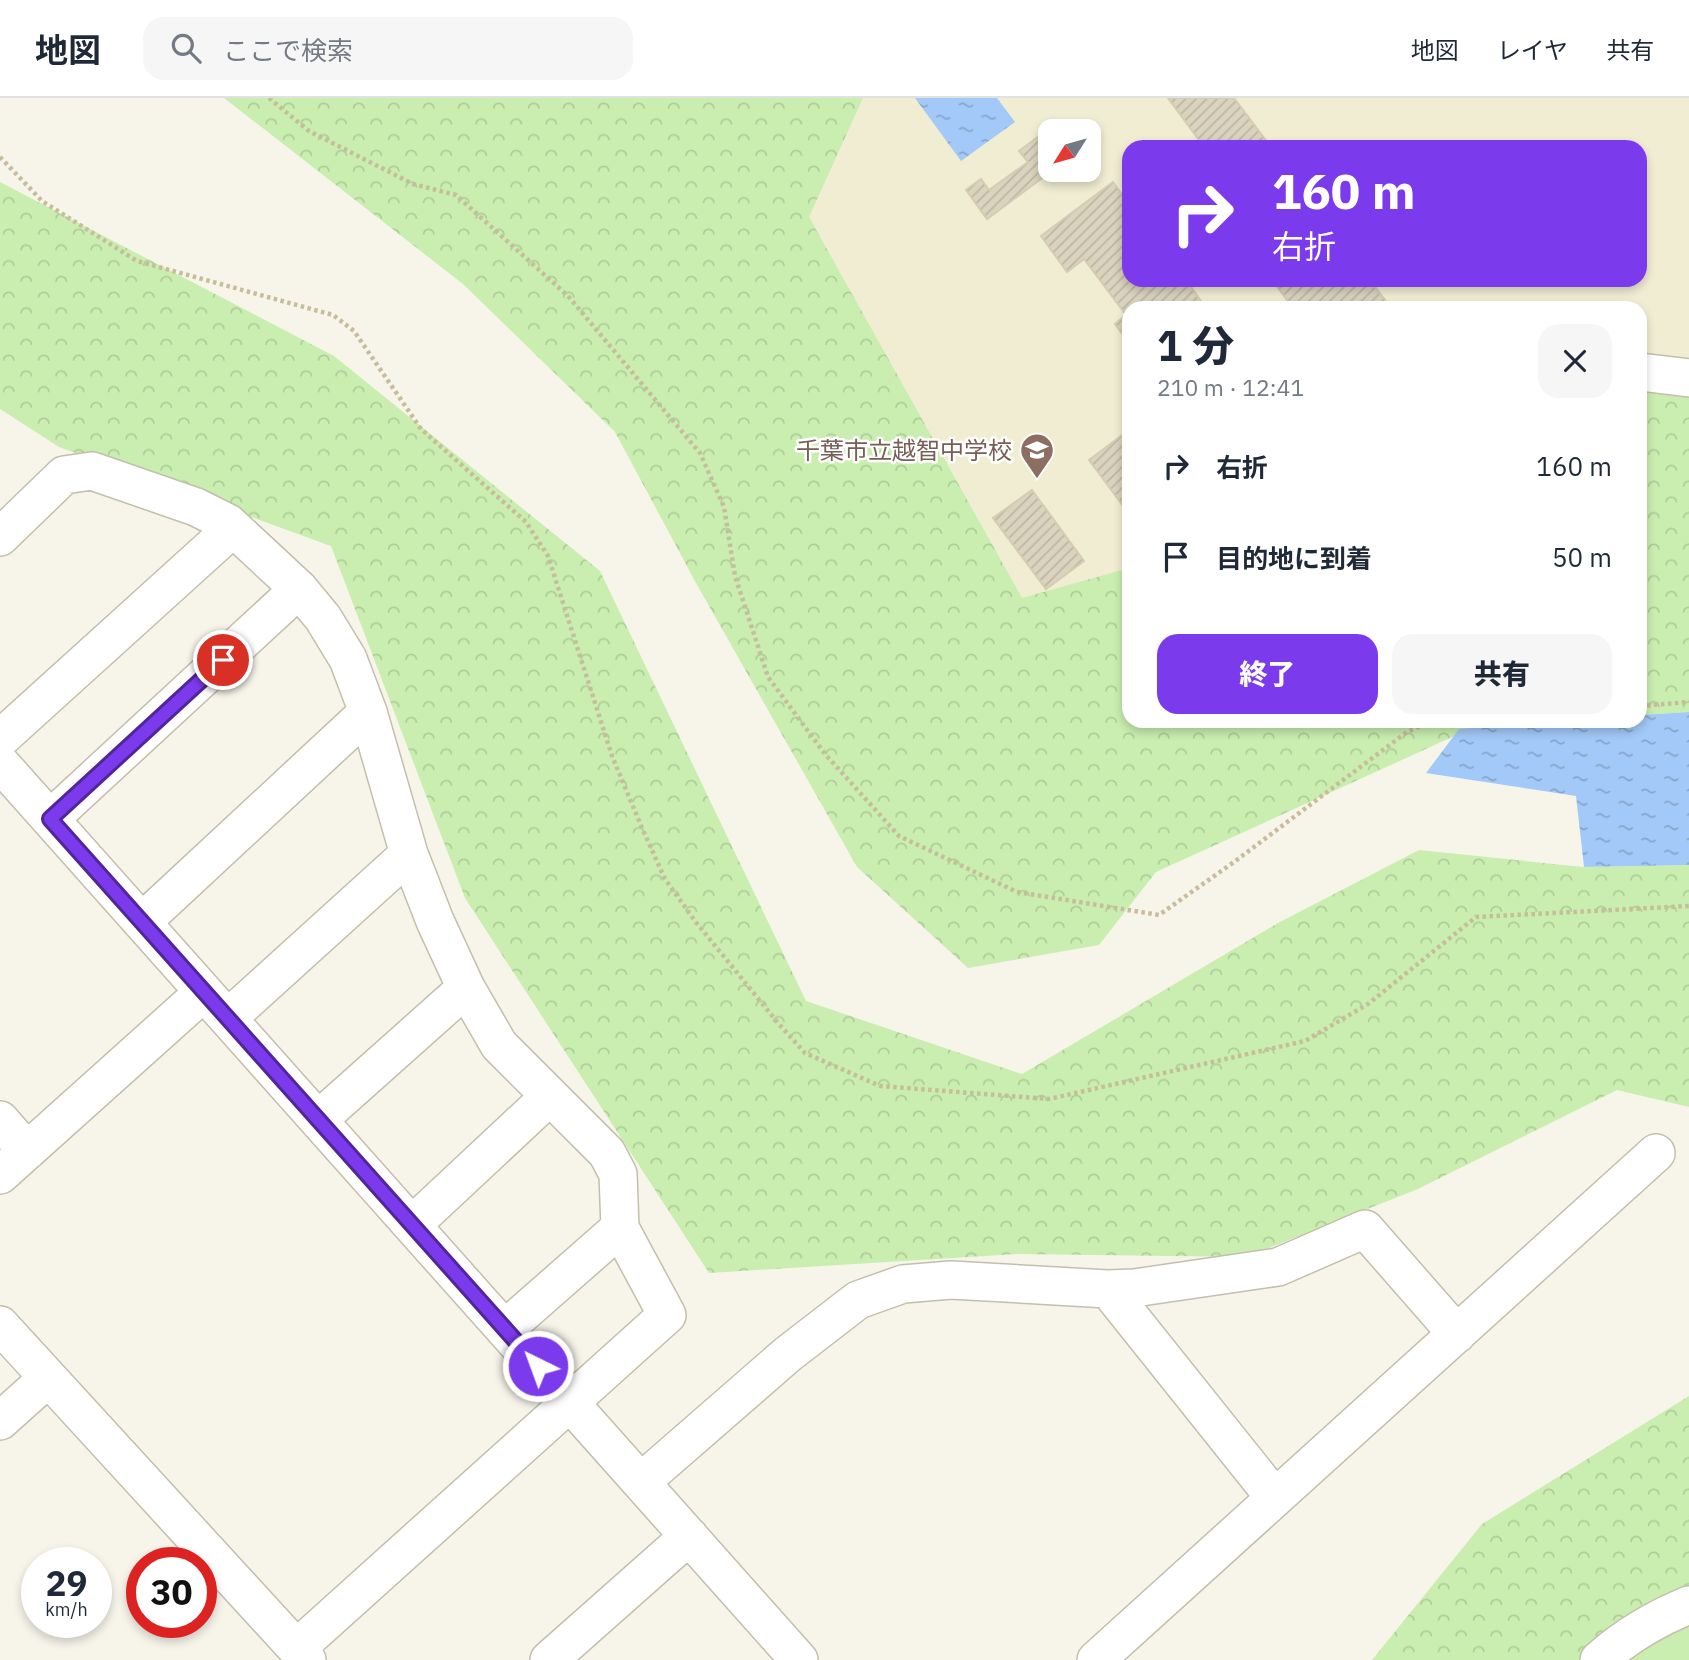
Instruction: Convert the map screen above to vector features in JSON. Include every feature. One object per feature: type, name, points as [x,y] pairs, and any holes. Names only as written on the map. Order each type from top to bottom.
[{"type":"street","points":[[1647,373],[1689,378]]},
{"type":"street","points":[[0,537],[64,475],[92,471],[196,507],[228,523],[299,589],[323,618],[348,659],[368,712],[409,853],[435,921],[466,988],[499,1045],[607,1153],[618,1174],[620,1228],[667,1315],[299,1655],[0,1325]]},
{"type":"street","points":[[0,739],[233,528]]},
{"type":"street","points":[[50,819],[299,589]]},
{"type":"street","points":[[142,922],[368,712]]},
{"type":"street","points":[[0,763],[799,1660]]},
{"type":"street","points":[[228,1018],[409,853]]},
{"type":"street","points":[[318,1120],[466,988]]},
{"type":"street","points":[[0,1175],[204,992]]},
{"type":"street","points":[[412,1225],[550,1096]]},
{"type":"street","points":[[0,1120],[27,1151]]},
{"type":"street","points":[[1096,1660],[1656,1153]]},
{"type":"street","points":[[505,1329],[620,1228]]},
{"type":"street","points":[[641,1482],[788,1354],[858,1300],[902,1284],[951,1280],[1108,1289],[1134,1288],[1278,1267],[1365,1229],[1457,1334]]},
{"type":"street","points":[[1108,1289],[1275,1498]]},
{"type":"street","points":[[0,1421],[48,1378]]},
{"type":"street","points":[[549,1660],[689,1536]]},
{"type":"street","points":[[1599,1660],[1619,1643],[1689,1605]]},
{"type":"path","points":[[269,98],[309,131],[412,184],[456,195],[568,296],[700,453],[724,507],[735,576],[768,677],[825,754],[899,836],[1017,892],[1159,915],[1407,732],[1416,728]]},
{"type":"path","points":[[0,157],[42,201],[137,261],[333,315],[354,331],[421,429],[526,522],[548,555],[612,756],[666,879],[695,921],[805,1053],[880,1086],[1049,1099],[1305,1041],[1368,1004],[1476,917],[1689,906]]},
{"type":"path","points":[[1647,705],[1689,702]]},
{"type":"shaded area","name":"千葉市立越智中学校","points":[[806,98],[1689,98],[1689,359],[1647,354],[1647,301],[1122,301],[1122,603],[1025,626],[768,158]]},
{"type":"green space","points":[[224,98],[863,98],[809,217],[1022,598],[1122,570],[1122,728],[1472,728],[1156,872],[1099,945],[968,968],[857,867],[696,583],[615,432],[463,284]]},
{"type":"green space","points":[[0,182],[334,356],[600,571],[806,1001],[1022,1074],[1278,923],[1419,850],[1583,867],[1689,865],[1689,1107],[1617,1090],[1418,1189],[1246,1257],[1017,1254],[709,1273],[465,898],[331,546],[59,447],[0,409]]},
{"type":"green space","points":[[1647,357],[1689,364],[1689,712],[1647,715]]},
{"type":"green space","points":[[1689,1396],[1689,1660],[1372,1660],[1482,1524]]},
{"type":"green space","points":[[1689,1626],[1689,1660],[1624,1660],[1682,1628]]},
{"type":"water","points":[[915,98],[997,98],[1015,122],[961,161]]},
{"type":"water","points":[[1689,712],[1689,865],[1584,867],[1576,796],[1426,773],[1459,729],[1647,728],[1647,715]]},
{"type":"building","points":[[1168,98],[1234,98],[1266,140],[1199,140]]},
{"type":"building","points":[[1038,137],[1038,181],[987,219],[966,190],[981,179],[989,190],[1028,162],[1019,151]]},
{"type":"building","points":[[1113,182],[1122,194],[1122,287],[1191,287],[1201,301],[1122,301],[1122,310],[1084,259],[1067,272],[1041,236]]},
{"type":"building","points":[[1277,287],[1375,287],[1386,301],[1288,301]]},
{"type":"building","points":[[1122,318],[1122,334],[1115,324]]},
{"type":"building","points":[[1122,435],[1122,505],[1089,460]]},
{"type":"building","points":[[1032,490],[1084,561],[1046,589],[993,518]]},
{"type":"place","name":"千葉市立越智中学校","points":[[1037,480]]},
{"type":"route","points":[[223,660],[50,819],[538,1366]]}]
